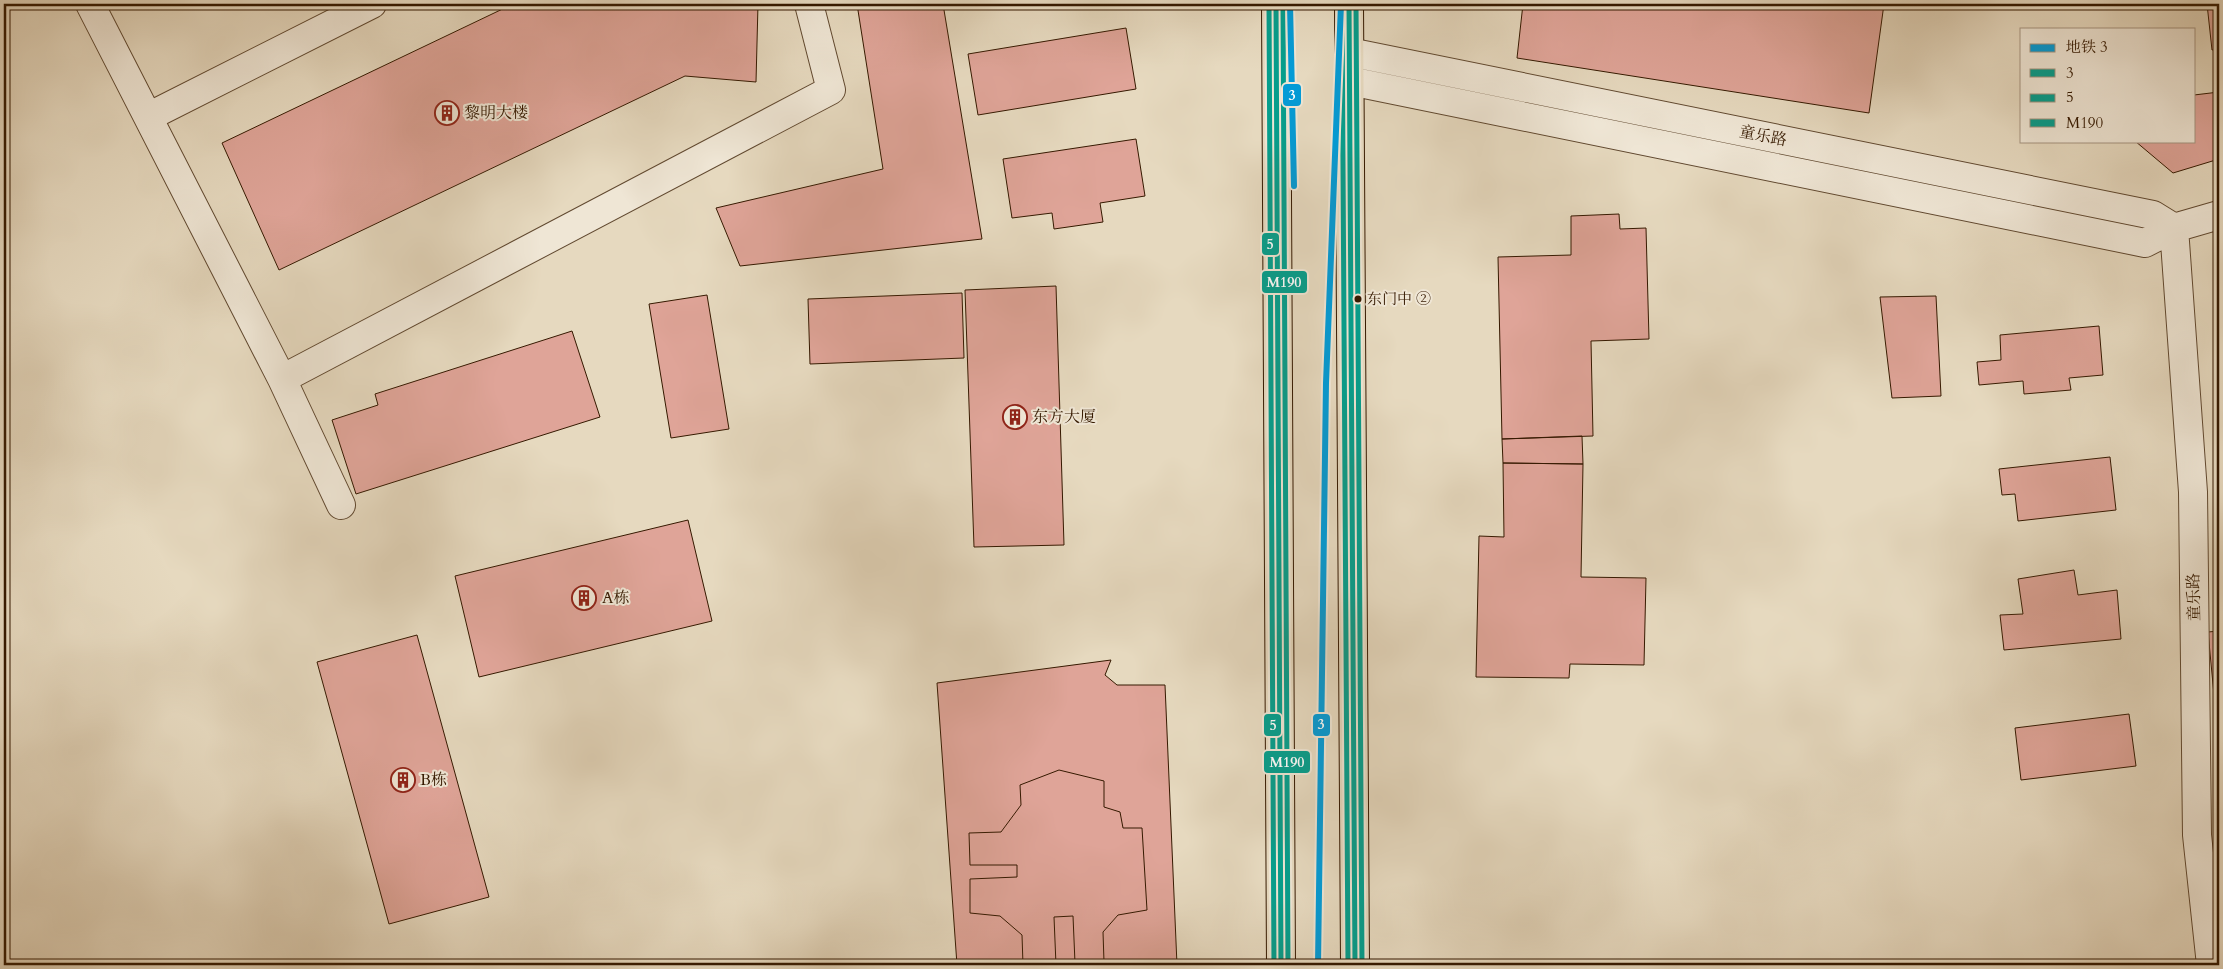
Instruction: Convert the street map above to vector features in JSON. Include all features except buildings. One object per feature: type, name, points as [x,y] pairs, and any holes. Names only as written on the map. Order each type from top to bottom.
[{"type":"highway","points":[[1276,4],[1281,965]]},
{"type":"highway","points":[[1349,4],[1355,965]]},
{"type":"street","points":[[90,4],[282,380],[340,505]]},
{"type":"street","points":[[148,118],[372,4]]},
{"type":"street","points":[[282,380],[831,90],[809,4]]},
{"type":"street","name":"童乐路","points":[[1350,52],[2153,215],[2174,228]]},
{"type":"street","name":"童乐路","points":[[1350,81],[2145,243],[2174,228]]},
{"type":"street","points":[[2174,228],[2219,215]]},
{"type":"street","name":"童乐路","points":[[2174,228],[2193,492],[2196,835],[2211,965]]},
{"type":"metro line","name":"3","points":[[1290,4],[1294,186]]},
{"type":"metro line","name":"3","points":[[1318,965],[1326,383],[1341,4]]},
{"type":"transit line","name":"5","points":[[1269,4],[1274,965]]},
{"type":"transit line","name":"3","points":[[1276,4],[1281,965]]},
{"type":"transit line","name":"M190","points":[[1283,4],[1288,965]]},
{"type":"transit line","name":"5","points":[[1342,4],[1348,965]]},
{"type":"transit line","name":"3","points":[[1349,4],[1355,965]]},
{"type":"transit line","name":"M190","points":[[1356,4],[1362,965]]},
{"type":"place","name":"黎明大楼","points":[[447,113]]},
{"type":"place","name":"东门中 ②","points":[[1358,299]]},
{"type":"place","name":"东方大厦","points":[[1015,417]]},
{"type":"place","name":"A栋","points":[[584,598]]},
{"type":"place","name":"B栋","points":[[403,780]]}]
